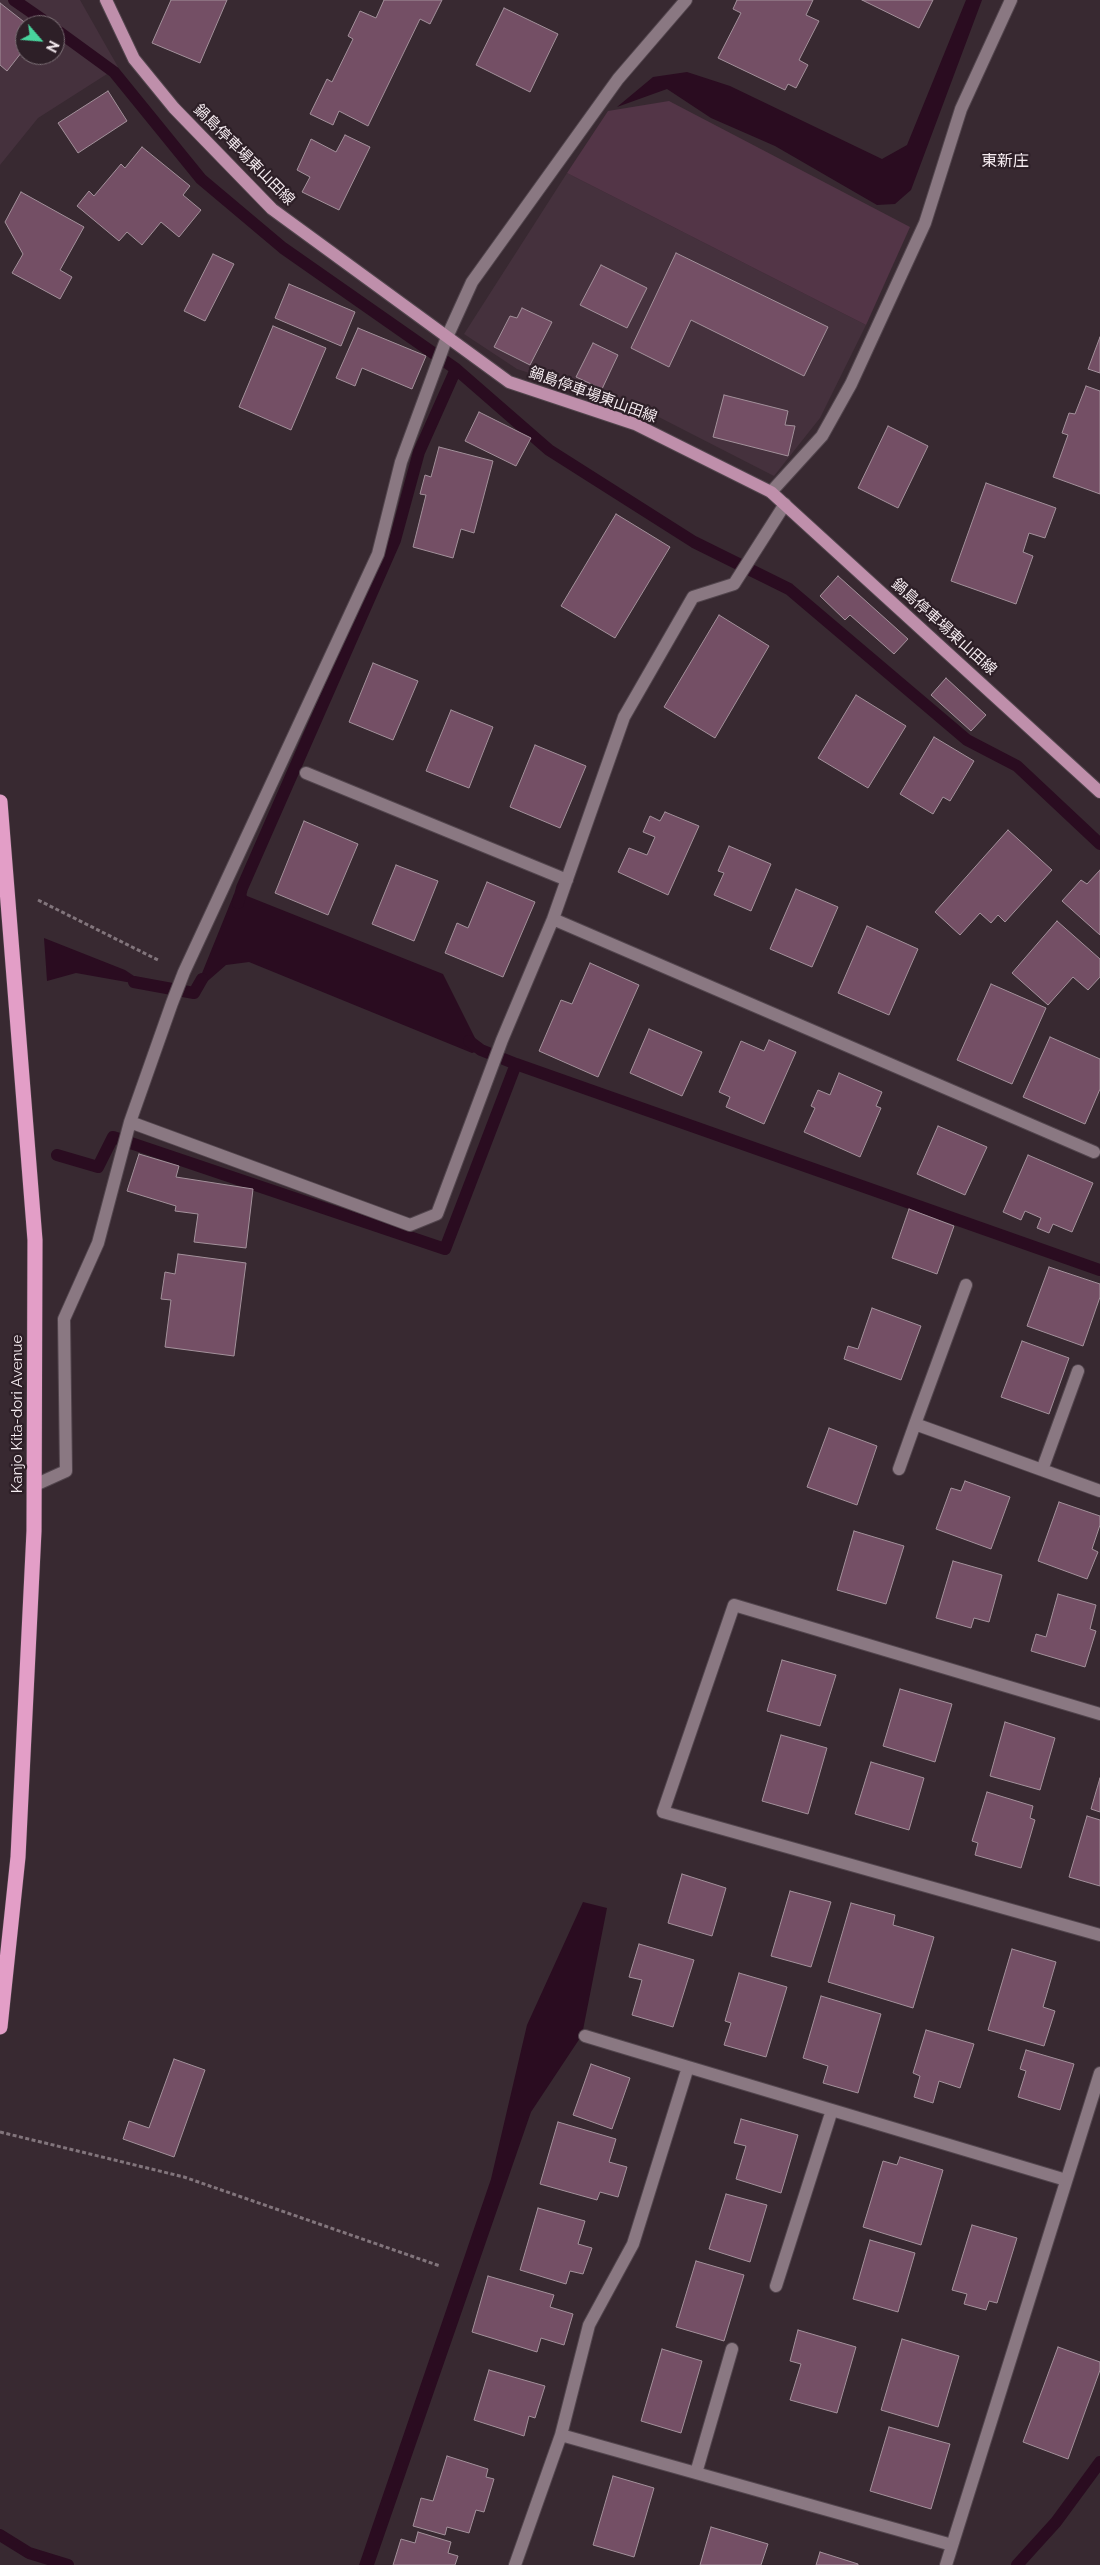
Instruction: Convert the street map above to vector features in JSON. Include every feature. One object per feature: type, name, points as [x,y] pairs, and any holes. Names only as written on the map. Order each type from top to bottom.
[{"type":"highway","name":"Kanjo Kita-dori Avenue","points":[[0,802],[35,1240],[34,1484],[18,1856],[0,2027]]},
{"type":"main road","name":"鍋島停車場東山田線","points":[[106,0],[134,59],[174,108],[272,209],[446,341],[508,382],[635,424],[771,492],[1100,792]]},
{"type":"street","points":[[34,1484],[66,1471],[64,1319],[98,1243],[130,1122],[172,1003],[184,972],[378,554],[401,462],[446,341],[472,282],[618,80],[686,0]]},
{"type":"street","points":[[771,492],[822,436],[851,384],[925,223],[961,109],[1011,0]]},
{"type":"street","points":[[130,1122],[410,1225],[437,1214],[502,1040],[553,919],[624,717],[693,597],[734,584],[785,504]]},
{"type":"street","points":[[306,773],[567,880]]},
{"type":"street","points":[[553,919],[1094,1152]]},
{"type":"street","points":[[899,1469],[966,1285]]},
{"type":"street","points":[[1042,1470],[1078,1371]]},
{"type":"street","points":[[916,1424],[1100,1491]]},
{"type":"street","points":[[1100,1714],[734,1606],[663,1812],[1100,1935]]},
{"type":"street","points":[[584,2036],[1066,2180]]},
{"type":"street","points":[[515,2565],[561,2434],[589,2324],[633,2244],[688,2067]]},
{"type":"street","points":[[946,2565],[1100,2073]]},
{"type":"street","points":[[776,2286],[832,2110]]},
{"type":"street","points":[[696,2473],[732,2349]]},
{"type":"street","points":[[561,2434],[952,2546]]},
{"type":"path","points":[[7,889],[30,896],[184,972]]},
{"type":"path","points":[[0,2132],[184,2177],[440,2266]]},
{"type":"shaded area","points":[[0,0],[80,0],[118,67],[38,118],[0,165]]},
{"type":"shaded area","points":[[966,0],[982,0],[911,190],[895,204],[877,205],[775,146],[711,118],[667,89],[617,107],[653,77],[687,72],[730,86],[882,159],[907,145]]},
{"type":"shaded area","points":[[669,101],[910,227],[866,325],[567,173],[608,111]]},
{"type":"shaded area","points":[[567,173],[866,325],[820,418],[774,476],[647,411],[517,369],[464,334]]},
{"type":"shaded area","points":[[242,888],[247,896],[443,974],[481,1050],[472,1053],[249,962],[226,965],[194,993],[234,894]]},
{"type":"shaded area","points":[[44,938],[125,970],[149,986],[76,973],[47,981]]},
{"type":"shaded area","points":[[583,1902],[607,1908],[582,2035],[531,2112],[374,2565],[359,2565],[491,2179],[527,2025]]},
{"type":"building","points":[[171,0],[227,0],[200,63],[152,43]]},
{"type":"building","points":[[384,0],[442,0],[430,24],[420,19],[368,126],[339,111],[333,125],[310,114],[327,79],[332,82],[353,39],[348,36],[360,11],[376,18]]},
{"type":"building","points":[[737,0],[813,0],[806,15],[819,21],[799,60],[808,65],[796,88],[788,84],[785,90],[718,58],[741,13],[733,9]]},
{"type":"building","points":[[862,0],[933,0],[919,28]]},
{"type":"building","points":[[0,3],[15,15],[15,61],[7,71],[0,65]]},
{"type":"building","points":[[504,8],[558,34],[530,92],[476,65]]},
{"type":"building","points":[[108,91],[127,121],[78,153],[58,123]]},
{"type":"building","points":[[345,135],[370,147],[339,210],[302,192],[310,177],[297,170],[311,139],[336,152]]},
{"type":"building","points":[[142,147],[190,186],[183,195],[201,210],[179,237],[161,222],[142,245],[127,232],[119,241],[77,206],[89,191],[94,196],[121,164],[125,168]]},
{"type":"building","points":[[21,192],[84,227],[60,270],[72,277],[60,299],[12,273],[23,254],[5,222]]},
{"type":"building","points":[[676,253],[828,327],[804,376],[691,320],[669,367],[631,348]]},
{"type":"building","points":[[213,254],[234,264],[205,321],[184,311]]},
{"type":"building","points":[[601,265],[647,288],[627,328],[580,305]]},
{"type":"building","points":[[289,284],[355,312],[341,346],[275,318]]},
{"type":"building","points":[[522,308],[552,322],[530,365],[494,347],[510,316],[517,318]]},
{"type":"building","points":[[273,326],[326,348],[291,430],[239,407]]},
{"type":"building","points":[[358,328],[426,356],[412,389],[362,368],[355,386],[336,378]]},
{"type":"building","points":[[1100,337],[1100,373],[1088,369]]},
{"type":"building","points":[[593,343],[618,355],[602,389],[576,377]]},
{"type":"building","points":[[1086,386],[1100,391],[1100,494],[1053,477],[1068,435],[1062,433],[1069,413],[1075,414]]},
{"type":"building","points":[[724,395],[788,411],[785,425],[795,426],[788,456],[713,437]]},
{"type":"building","points":[[479,412],[531,438],[516,466],[465,441]]},
{"type":"building","points":[[888,426],[928,446],[898,508],[858,488]]},
{"type":"building","points":[[439,447],[493,461],[474,533],[461,529],[453,558],[413,547],[426,495],[420,494],[425,475],[431,477]]},
{"type":"building","points":[[986,483],[1056,508],[1045,538],[1029,533],[1023,552],[1033,556],[1016,604],[951,581]]},
{"type":"building","points":[[616,514],[670,547],[615,638],[561,606]]},
{"type":"building","points":[[838,576],[908,639],[894,654],[850,615],[845,620],[820,596]]},
{"type":"building","points":[[719,615],[769,646],[715,738],[664,707]]},
{"type":"building","points":[[373,663],[418,681],[393,740],[349,722]]},
{"type":"building","points":[[946,678],[986,715],[971,731],[931,695]]},
{"type":"building","points":[[856,695],[906,726],[868,788],[818,758]]},
{"type":"building","points":[[451,710],[493,727],[469,788],[426,771]]},
{"type":"building","points":[[934,737],[974,761],[950,801],[943,797],[933,814],[900,794]]},
{"type":"building","points":[[535,745],[586,766],[560,828],[510,807]]},
{"type":"building","points":[[665,812],[699,826],[668,895],[618,872],[629,848],[647,855],[655,837],[643,832],[650,816],[660,821]]},
{"type":"building","points":[[304,821],[358,844],[328,915],[275,893]]},
{"type":"building","points":[[1008,830],[1052,870],[1005,922],[998,915],[991,923],[980,913],[960,935],[935,912]]},
{"type":"building","points":[[729,846],[771,864],[751,911],[714,895],[724,873],[718,871]]},
{"type":"building","points":[[396,865],[438,881],[414,941],[372,924]]},
{"type":"building","points":[[1100,870],[1100,935],[1062,901],[1081,880],[1087,884]]},
{"type":"building","points":[[487,882],[535,902],[503,977],[445,953],[457,923],[468,928]]},
{"type":"building","points":[[796,889],[838,907],[812,967],[770,949]]},
{"type":"building","points":[[1057,921],[1100,959],[1100,977],[1088,990],[1073,977],[1048,1005],[1012,973]]},
{"type":"building","points":[[867,926],[918,949],[889,1015],[838,993]]},
{"type":"building","points":[[590,963],[639,985],[598,1077],[539,1051],[561,1000],[572,1004]]},
{"type":"building","points":[[991,984],[1046,1008],[1012,1084],[957,1060]]},
{"type":"building","points":[[649,1029],[702,1052],[682,1096],[630,1073]]},
{"type":"building","points":[[1050,1037],[1100,1059],[1100,1089],[1085,1124],[1023,1097]]},
{"type":"building","points":[[769,1040],[796,1052],[764,1124],[726,1107],[730,1097],[719,1092],[741,1041],[764,1051]]},
{"type":"building","points":[[839,1073],[882,1092],[876,1106],[881,1108],[860,1157],[804,1132],[815,1108],[811,1106],[818,1090],[830,1095]]},
{"type":"building","points":[[938,1126],[987,1147],[965,1195],[917,1174]]},
{"type":"building","points":[[139,1154],[179,1166],[176,1177],[253,1189],[246,1248],[194,1242],[198,1214],[175,1211],[176,1206],[127,1191]]},
{"type":"building","points":[[1028,1155],[1093,1183],[1072,1232],[1053,1224],[1049,1233],[1037,1228],[1041,1218],[1025,1211],[1021,1220],[1003,1212]]},
{"type":"building","points":[[909,1209],[954,1226],[937,1274],[892,1258]]},
{"type":"building","points":[[178,1254],[246,1263],[234,1356],[165,1347],[171,1300],[161,1299],[165,1272],[175,1274]]},
{"type":"building","points":[[1049,1267],[1100,1284],[1100,1297],[1083,1346],[1027,1326]]},
{"type":"building","points":[[872,1308],[921,1326],[901,1380],[844,1359],[848,1346],[858,1349]]},
{"type":"building","points":[[1022,1341],[1069,1358],[1049,1414],[1001,1397]]},
{"type":"building","points":[[829,1428],[877,1446],[857,1505],[807,1487]]},
{"type":"building","points":[[965,1481],[1010,1497],[991,1549],[936,1529],[951,1488],[961,1491]]},
{"type":"building","points":[[1059,1502],[1100,1516],[1100,1525],[1092,1549],[1098,1552],[1087,1579],[1038,1561]]},
{"type":"building","points":[[854,1531],[904,1546],[886,1604],[837,1590]]},
{"type":"building","points":[[953,1561],[1002,1575],[989,1622],[974,1618],[971,1628],[936,1618]]},
{"type":"building","points":[[1058,1594],[1096,1605],[1090,1629],[1096,1631],[1085,1667],[1031,1651],[1036,1634],[1046,1637]]},
{"type":"building","points":[[782,1660],[836,1675],[820,1726],[767,1711]]},
{"type":"building","points":[[900,1689],[952,1704],[935,1762],[883,1746]]},
{"type":"building","points":[[1005,1722],[1055,1738],[1040,1790],[990,1776]]},
{"type":"building","points":[[781,1735],[827,1748],[808,1814],[762,1801]]},
{"type":"building","points":[[871,1762],[924,1778],[909,1830],[855,1814]]},
{"type":"building","points":[[1100,1778],[1100,1812],[1091,1809]]},
{"type":"building","points":[[987,1792],[1033,1806],[1030,1818],[1035,1820],[1021,1868],[975,1855],[978,1843],[972,1841]]},
{"type":"building","points":[[1087,1816],[1100,1820],[1100,1886],[1069,1877]]},
{"type":"building","points":[[682,1874],[726,1888],[712,1936],[668,1923]]},
{"type":"building","points":[[790,1891],[831,1902],[811,1967],[771,1956]]},
{"type":"building","points":[[851,1903],[895,1915],[893,1925],[934,1937],[913,2008],[828,1982]]},
{"type":"building","points":[[639,1944],[694,1960],[673,2027],[632,2015],[642,1980],[629,1977]]},
{"type":"building","points":[[1012,1949],[1056,1962],[1043,2007],[1055,2011],[1044,2046],[988,2030]]},
{"type":"building","points":[[739,1973],[787,1987],[766,2057],[724,2045],[731,2023],[725,2021]]},
{"type":"building","points":[[821,1996],[881,2014],[858,2093],[823,2083],[828,2066],[803,2058]]},
{"type":"building","points":[[926,2030],[974,2044],[960,2088],[939,2081],[933,2103],[914,2097],[920,2076],[913,2073]]},
{"type":"building","points":[[1026,2050],[1074,2064],[1060,2110],[1018,2097],[1026,2071],[1020,2069]]},
{"type":"building","points":[[174,2059],[205,2070],[174,2157],[123,2139],[129,2121],[149,2128]]},
{"type":"building","points":[[591,2064],[630,2078],[612,2129],[573,2115]]},
{"type":"building","points":[[741,2119],[798,2135],[781,2193],[736,2179],[746,2146],[734,2143]]},
{"type":"building","points":[[558,2122],[616,2139],[609,2162],[627,2167],[618,2197],[600,2192],[597,2200],[540,2184]]},
{"type":"building","points":[[900,2157],[943,2170],[921,2245],[863,2227],[883,2161],[897,2165]]},
{"type":"building","points":[[726,2194],[767,2205],[750,2262],[709,2249]]},
{"type":"building","points":[[538,2208],[585,2221],[578,2244],[592,2248],[583,2274],[570,2271],[566,2284],[520,2270]]},
{"type":"building","points":[[972,2225],[1017,2238],[997,2303],[989,2301],[986,2310],[964,2304],[967,2294],[952,2290]]},
{"type":"building","points":[[870,2240],[915,2253],[898,2312],[853,2299]]},
{"type":"building","points":[[696,2261],[744,2275],[724,2341],[676,2327]]},
{"type":"building","points":[[488,2276],[554,2295],[550,2307],[573,2314],[564,2345],[541,2338],[537,2352],[472,2332]]},
{"type":"building","points":[[798,2330],[856,2347],[837,2413],[790,2400],[801,2364],[790,2361]]},
{"type":"building","points":[[902,2339],[959,2356],[938,2427],[881,2410]]},
{"type":"building","points":[[1058,2347],[1100,2362],[1100,2370],[1068,2459],[1023,2442]]},
{"type":"building","points":[[662,2349],[702,2361],[681,2433],[641,2421]]},
{"type":"building","points":[[489,2370],[545,2386],[535,2418],[529,2416],[524,2436],[474,2420]]},
{"type":"building","points":[[889,2427],[950,2444],[931,2509],[870,2491]]},
{"type":"building","points":[[447,2456],[488,2469],[486,2477],[494,2479],[484,2512],[476,2510],[469,2533],[447,2527],[445,2535],[413,2526],[421,2498],[433,2501]]},
{"type":"building","points":[[613,2476],[654,2488],[634,2557],[593,2545]]},
{"type":"building","points":[[711,2527],[768,2544],[761,2565],[700,2565]]},
{"type":"building","points":[[418,2532],[451,2542],[448,2553],[458,2556],[455,2565],[393,2565],[401,2539],[415,2543]]},
{"type":"building","points":[[820,2552],[858,2564],[858,2565],[816,2565]]},
{"type":"waterway","points":[[14,0],[36,15]]},
{"type":"waterway","points":[[65,36],[114,72],[201,179],[283,248],[456,369],[549,450],[694,542],[789,589],[967,740],[1017,766],[1100,844]]},
{"type":"waterway","points":[[238,903],[242,888],[395,540],[419,452],[456,369]]},
{"type":"waterway","points":[[134,982],[194,993],[202,979]]},
{"type":"waterway","points":[[469,1041],[481,1050],[516,1064],[1100,1270]]},
{"type":"waterway","points":[[57,1155],[98,1167],[113,1137],[445,1249],[516,1064]]},
{"type":"waterway","points":[[1017,2565],[1056,2522],[1100,2462]]},
{"type":"waterway","points":[[0,2535],[29,2553],[68,2565]]},
{"type":"district","name":"東新庄","points":[[1005,161]]}]
